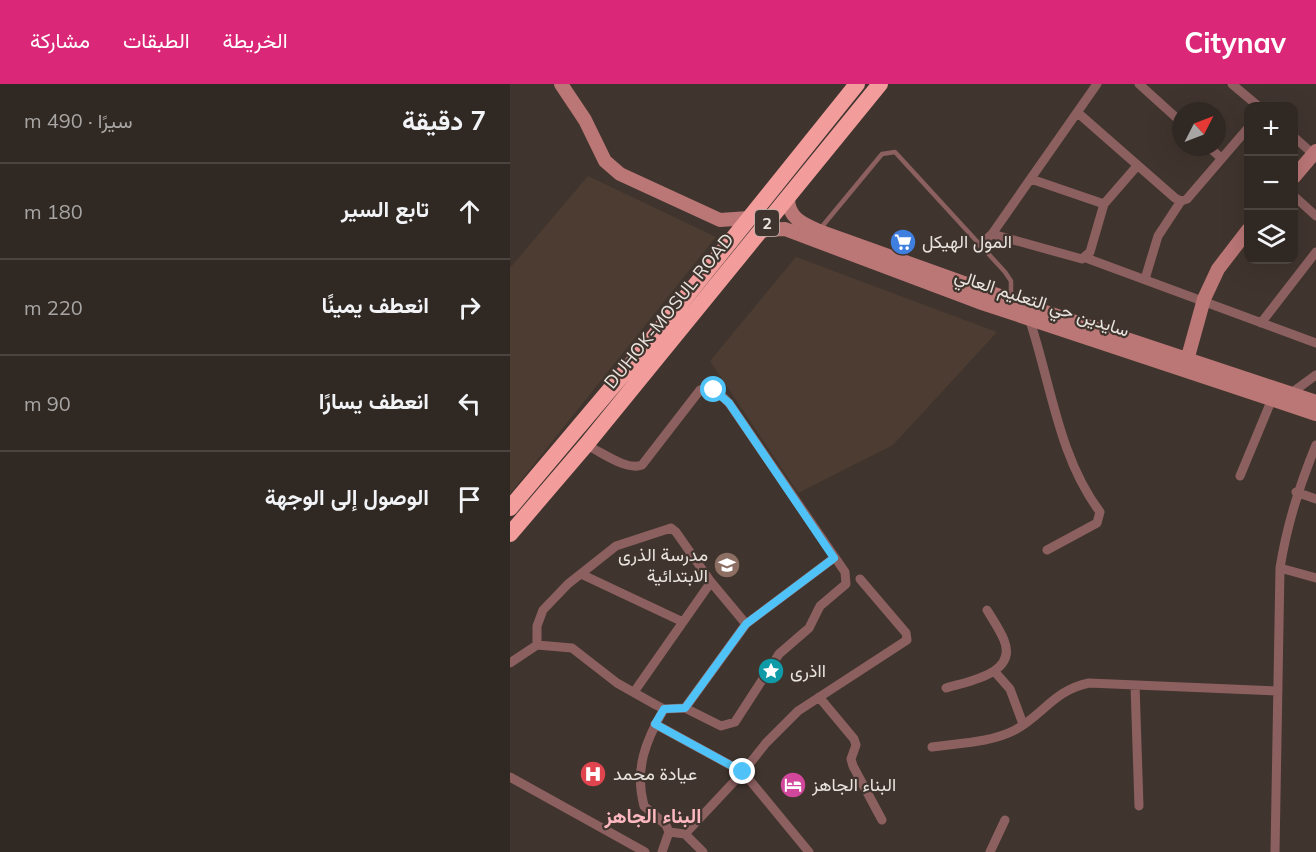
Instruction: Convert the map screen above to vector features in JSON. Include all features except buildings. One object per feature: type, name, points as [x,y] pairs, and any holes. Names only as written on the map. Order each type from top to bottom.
[{"type":"highway","name":"DUHOK-MOSUL ROAD","points":[[510,508],[640,354],[857,84]]},
{"type":"highway","name":"DUHOK-MOSUL ROAD","points":[[510,534],[586,445],[880,84]]},
{"type":"main road","points":[[561,84],[585,120],[605,161],[620,174],[720,220],[749,218]]},
{"type":"main road","points":[[1298,171],[1315,152]]},
{"type":"main road","name":"سايدين حي التعليم العالي","points":[[788,198],[790,210],[797,220],[819,231],[1008,305],[1029,318],[1316,402]]},
{"type":"main road","name":"سايدين حي التعليم العالي","points":[[758,233],[785,229],[1186,363],[1272,399],[1316,414]]},
{"type":"main road","points":[[1186,363],[1204,299],[1223,260],[1244,235]]},
{"type":"street","points":[[981,244],[992,234],[1097,84]]},
{"type":"street","points":[[1138,84],[1172,114]]},
{"type":"street","points":[[1232,84],[1253,102]]},
{"type":"street","points":[[1078,113],[1137,166],[1181,201]]},
{"type":"street","points":[[1145,279],[1158,236],[1181,201],[1187,199],[1244,132]]},
{"type":"street","points":[[1298,140],[1315,152]]},
{"type":"street","points":[[1086,258],[1090,252],[1104,204],[1137,166]]},
{"type":"street","points":[[1031,179],[1104,204]]},
{"type":"street","points":[[1298,200],[1316,216]]},
{"type":"street","points":[[992,234],[1086,258],[1204,299],[1316,343]]},
{"type":"street","points":[[1261,323],[1316,252]]},
{"type":"street","points":[[1029,318],[1044,364],[1055,416],[1071,462],[1100,512],[1097,523],[1047,550]]},
{"type":"street","points":[[1290,394],[1316,375]]},
{"type":"street","points":[[510,663],[537,645],[572,648],[617,683],[664,709],[685,708],[721,726],[735,722],[779,654],[809,628],[820,606],[846,584],[845,572],[729,403],[714,390],[707,387],[700,390],[642,465],[633,468],[623,465],[610,455],[586,445]]},
{"type":"street","points":[[1240,476],[1272,399]]},
{"type":"street","points":[[1275,852],[1280,568],[1286,527],[1296,492],[1316,445]]},
{"type":"street","points":[[1296,492],[1316,499]]},
{"type":"street","points":[[537,645],[537,626],[543,610],[581,574],[616,546],[671,528],[746,624]]},
{"type":"street","points":[[685,708],[746,624],[834,558]]},
{"type":"street","points":[[1280,568],[1316,578]]},
{"type":"street","points":[[581,574],[683,622]]},
{"type":"street","points":[[685,834],[743,772],[766,743],[798,711],[907,640],[906,633],[860,579]]},
{"type":"street","points":[[634,692],[711,582]]},
{"type":"street","points":[[946,688],[995,672],[1005,659],[1004,641],[987,610]]},
{"type":"street","points":[[995,672],[1010,689],[1023,724]]},
{"type":"street","points":[[932,747],[969,743],[1004,734],[1023,724],[1067,689],[1089,683],[1278,691]]},
{"type":"street","points":[[1135,685],[1139,806]]},
{"type":"street","points":[[819,697],[854,739],[856,745],[851,759],[853,766],[882,820]]},
{"type":"street","points":[[662,852],[669,832],[666,825],[644,806],[640,775],[643,750],[664,709]]},
{"type":"street","points":[[655,724],[743,772],[809,852]]},
{"type":"street","points":[[510,777],[645,852]]},
{"type":"street","points":[[990,852],[1005,820]]},
{"type":"street","points":[[669,832],[685,834],[704,852]]},
{"type":"lane","points":[[819,231],[882,154],[888,151],[895,152],[981,244],[1011,281],[1008,305]]},
{"type":"shaded area","points":[[588,176],[716,237],[510,494],[510,268]]},
{"type":"shaded area","points":[[796,257],[997,332],[893,445],[798,493],[710,361]]},
{"type":"place","name":"المول الهيكل","points":[[903,242]]},
{"type":"place","name":"مدرسة الذرى الابتدائية","points":[[727,565]]},
{"type":"place","name":"ااذرى","points":[[771,671]]},
{"type":"place","name":"عيادة محمد","points":[[593,774]]},
{"type":"place","name":"البناء الجاهز","points":[[793,785]]},
{"type":"district","name":"البناء الجاهز","points":[[653,816]]},
{"type":"route","points":[[714,390],[729,403],[834,558],[746,624],[685,708],[664,709],[655,724],[743,772]]}]
